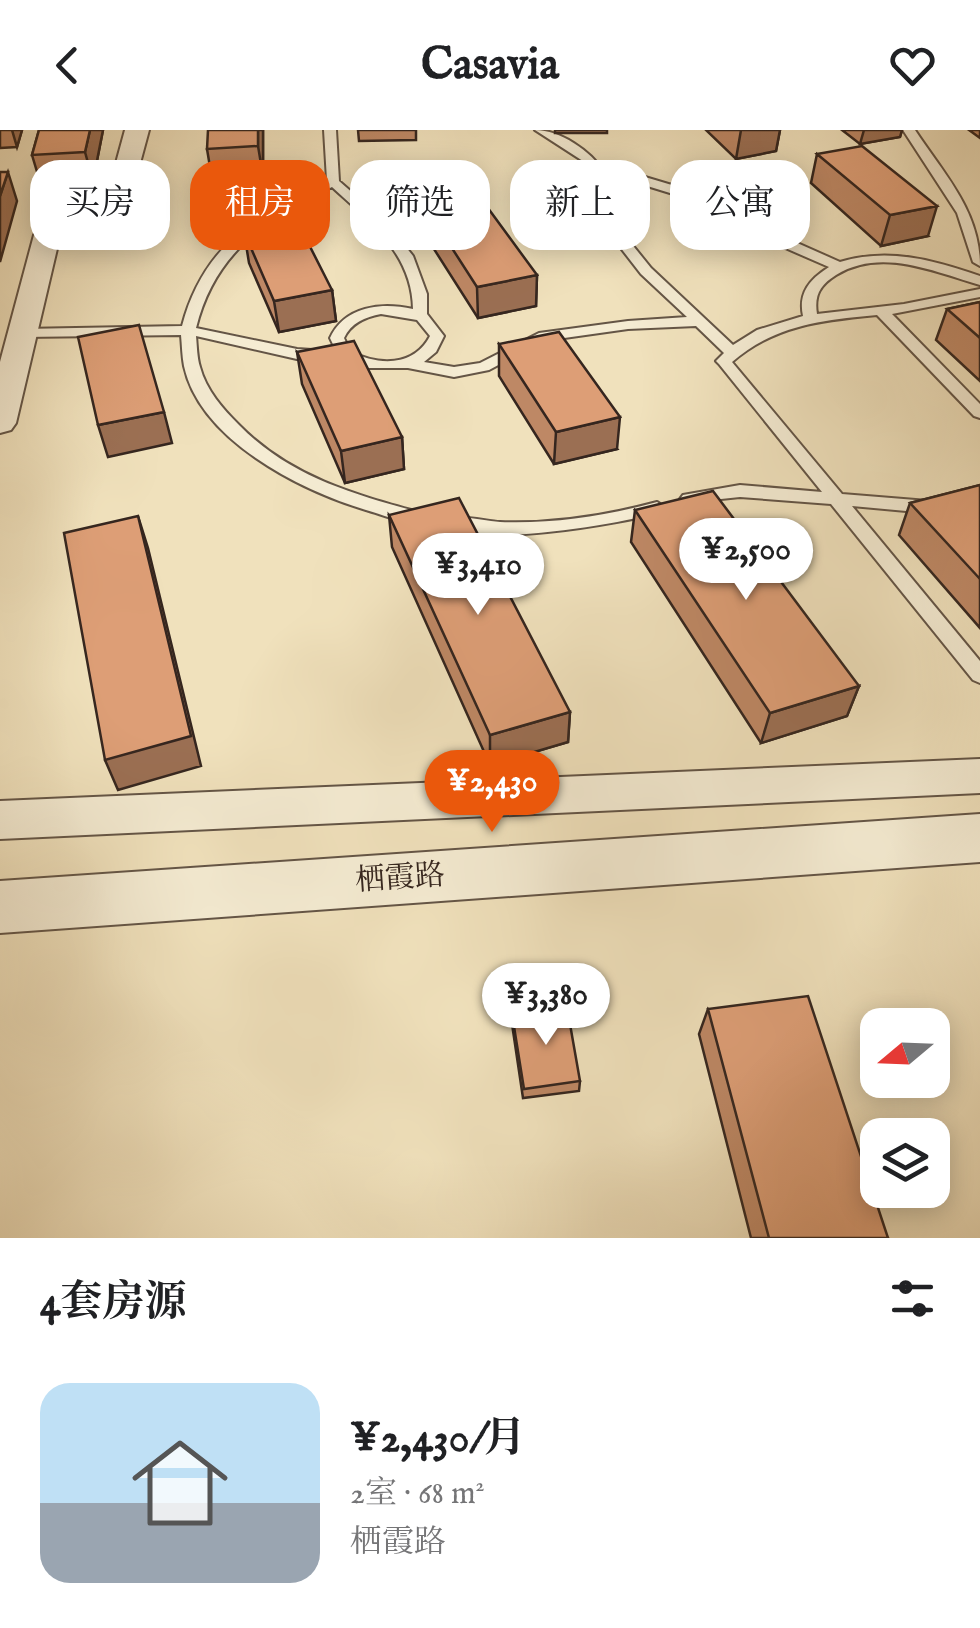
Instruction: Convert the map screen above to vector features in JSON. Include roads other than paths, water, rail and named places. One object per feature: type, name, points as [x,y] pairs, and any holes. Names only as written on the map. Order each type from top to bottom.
[{"type":"street","points":[[0,423],[14,334],[51,228],[72,208],[124,178],[137,130]]},
{"type":"street","points":[[0,820],[980,776]]},
{"type":"street","name":"栖霞路","points":[[0,907],[980,838]]},
{"type":"lane","points":[[330,130],[333,182],[413,262],[422,287],[420,316]]},
{"type":"lane","points":[[541,130],[588,160]]},
{"type":"lane","points":[[908,130],[964,212],[980,262]]},
{"type":"lane","points":[[333,182],[277,208],[231,243],[196,293],[187,330],[188,350],[201,390],[232,431],[297,476],[385,510],[468,526],[555,529],[599,525],[702,495],[740,492],[928,507],[980,505]]},
{"type":"lane","points":[[650,183],[727,206],[772,237],[840,267]]},
{"type":"lane","points":[[630,250],[732,352]]},
{"type":"lane","points":[[810,319],[808,302],[813,288],[840,267],[872,260],[906,261],[980,281]]},
{"type":"lane","points":[[980,293],[810,319],[770,329],[724,361],[980,674]]},
{"type":"lane","points":[[344,354],[337,338],[356,316],[381,310],[420,316],[437,336],[429,352],[407,363]]},
{"type":"lane","points":[[880,310],[980,413]]},
{"type":"lane","points":[[14,334],[187,330],[297,354],[344,354],[364,364],[407,363],[454,372],[484,367],[540,337],[628,325],[702,321]]}]
